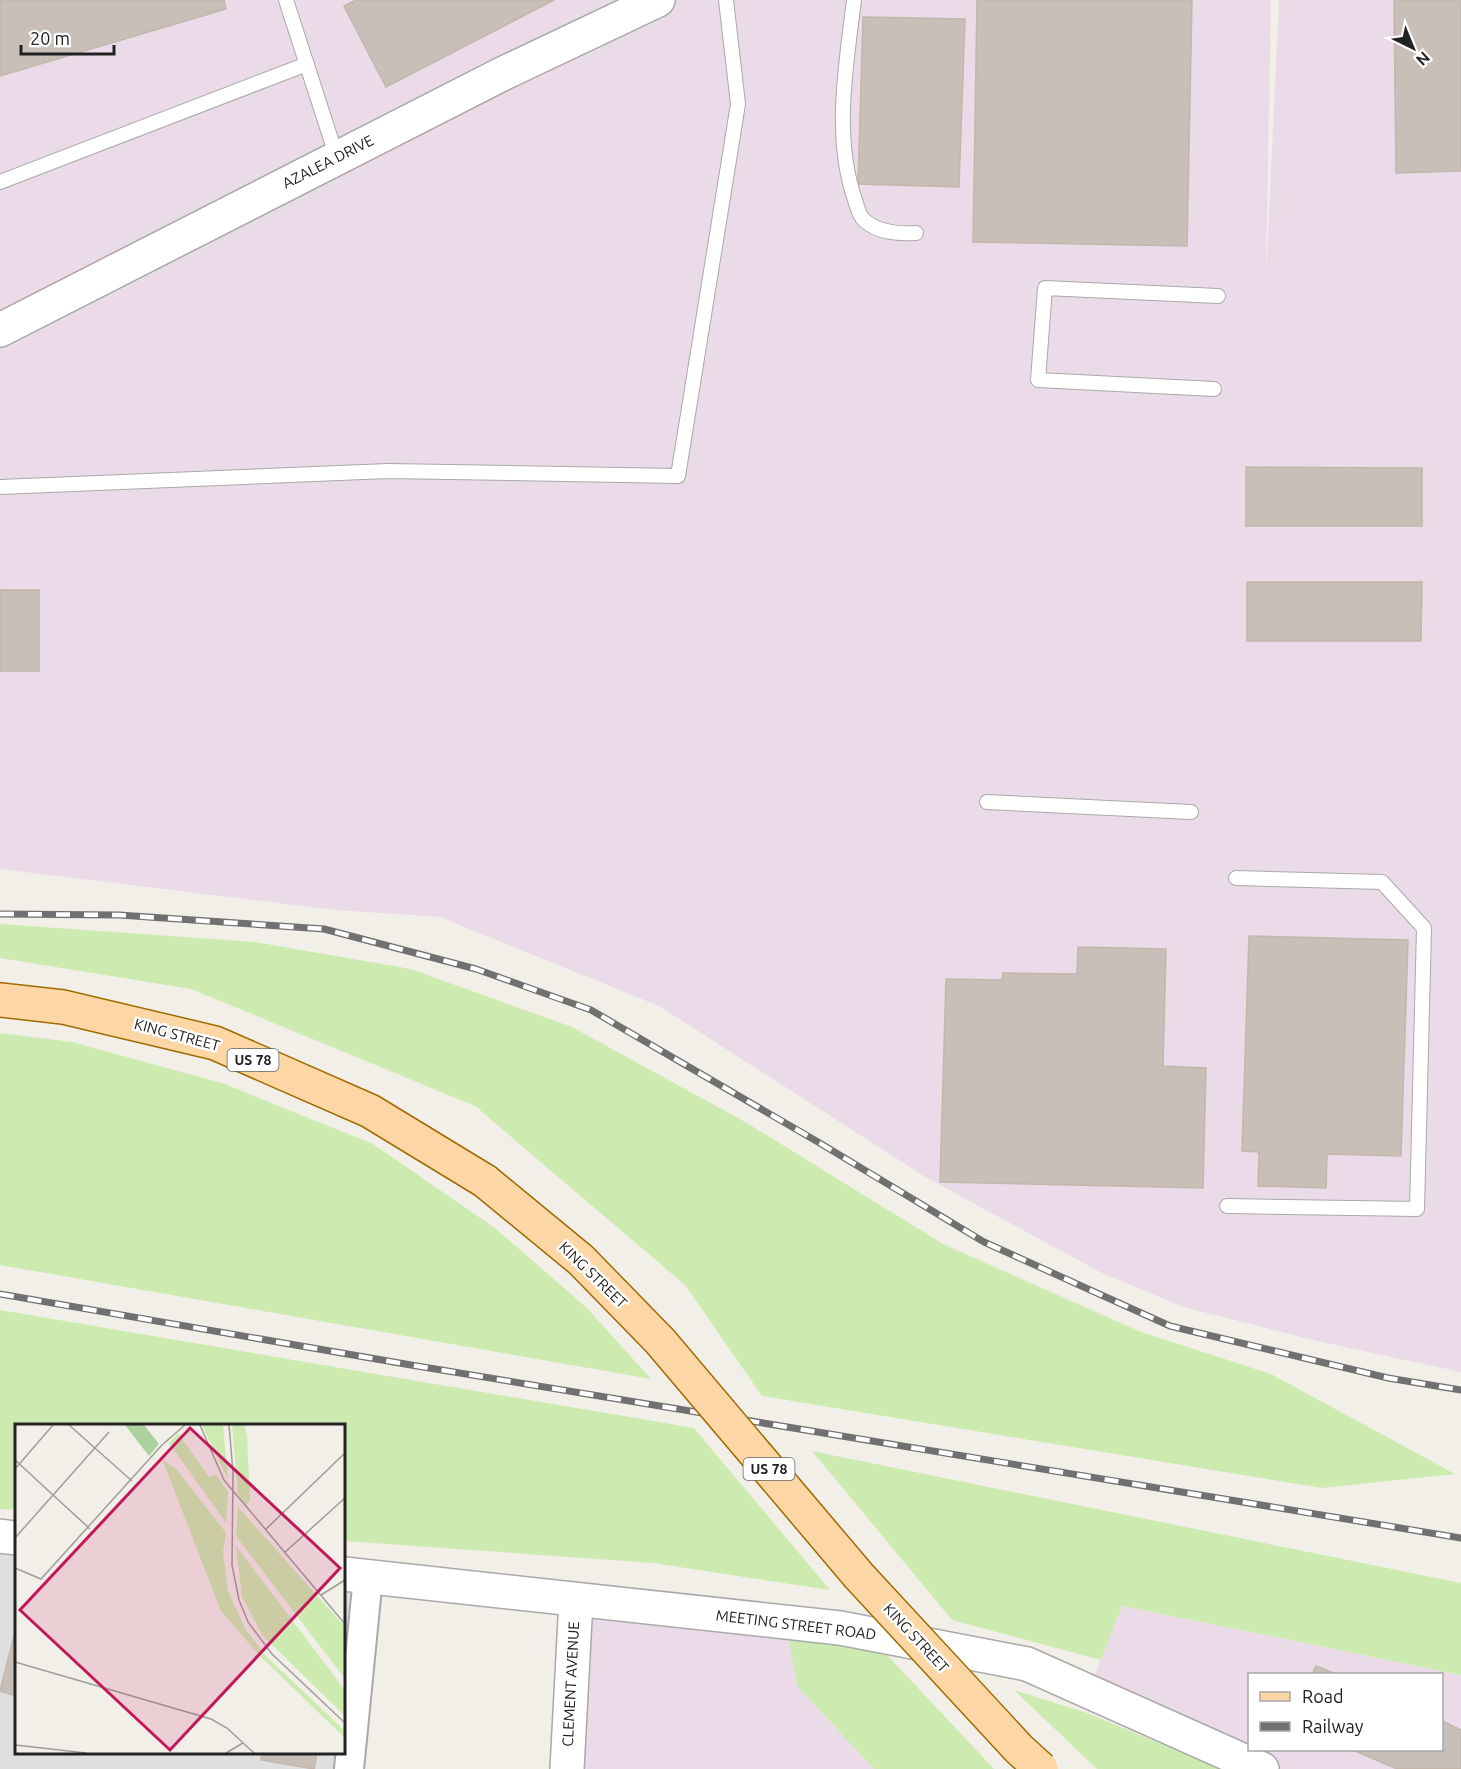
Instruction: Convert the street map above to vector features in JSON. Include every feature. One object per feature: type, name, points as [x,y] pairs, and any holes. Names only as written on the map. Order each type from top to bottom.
[{"type":"main road","name":"KING STREET","points":[[0,1000],[63,1006],[215,1043],[370,1111],[485,1181],[581,1260],[660,1341],[859,1576],[1019,1749],[1041,1769]]},
{"type":"street","name":"AZALEA DRIVE","points":[[0,330],[502,74],[650,2]]},
{"type":"street","points":[[0,1536],[15,1538]]},
{"type":"street","points":[[350,1769],[356,1575]]},
{"type":"street","name":"MEETING STREET ROAD","points":[[356,1575],[840,1628],[1027,1664],[1262,1769]]},
{"type":"street","name":"CLEMENT AVENUE","points":[[567,1769],[576,1600]]},
{"type":"lane","points":[[286,0],[337,158]]},
{"type":"lane","points":[[0,487],[388,471],[678,476],[738,104],[726,0]]},
{"type":"lane","points":[[854,0],[842,97],[848,178],[862,219],[874,228],[898,234],[916,233]]},
{"type":"lane","points":[[0,182],[307,64]]},
{"type":"lane","points":[[1214,389],[1038,380],[1044,288],[1218,296]]},
{"type":"lane","points":[[987,802],[1191,813]]},
{"type":"lane","points":[[1227,1206],[1417,1209],[1424,928],[1382,882],[1236,878]]},
{"type":"shaded area","points":[[0,0],[1271,0],[1266,278],[1279,0],[1461,0],[1461,1372],[1317,1341],[1183,1307],[1100,1272],[927,1178],[659,1006],[440,917],[336,910],[0,869]]},
{"type":"shaded area","points":[[0,1536],[15,1538],[15,1754],[345,1754],[345,1574],[368,1577],[349,1769],[0,1769]]},
{"type":"shaded area","points":[[576,1600],[786,1622],[797,1686],[874,1769],[567,1769]]},
{"type":"shaded area","points":[[1121,1606],[1461,1675],[1461,1769],[1262,1769],[1089,1691]]},
{"type":"green space","points":[[0,924],[255,942],[411,969],[572,1027],[747,1123],[943,1244],[1141,1332],[1271,1374],[1455,1474],[1322,1488],[762,1396],[685,1285],[475,1106],[191,989],[0,958]]},
{"type":"green space","points":[[0,1033],[72,1042],[222,1083],[373,1144],[495,1228],[587,1308],[651,1379],[0,1265]]},
{"type":"green space","points":[[0,1310],[694,1428],[830,1590],[653,1563],[345,1541],[345,1424],[15,1424],[15,1510],[0,1509]]},
{"type":"green space","points":[[812,1451],[1461,1583],[1461,1675],[1122,1606],[1101,1660],[952,1620]]},
{"type":"green space","points":[[788,1636],[887,1655],[994,1769],[874,1769],[797,1686]]},
{"type":"green space","points":[[1014,1690],[1087,1713],[1221,1769],[1097,1769]]},
{"type":"building","points":[[0,0],[224,0],[226,9],[0,76]]},
{"type":"building","points":[[356,0],[554,0],[386,87],[344,6]]},
{"type":"building","points":[[977,0],[1192,0],[1187,246],[973,242]]},
{"type":"building","points":[[1394,0],[1461,0],[1461,171],[1396,173]]},
{"type":"building","points":[[863,17],[965,19],[959,187],[858,184]]},
{"type":"building","points":[[1246,467],[1422,468],[1422,526],[1246,526]]},
{"type":"building","points":[[1247,582],[1422,582],[1421,641],[1247,641]]},
{"type":"building","points":[[0,590],[39,590],[39,671],[0,671]]},
{"type":"building","points":[[1249,936],[1408,940],[1401,1156],[1327,1154],[1326,1188],[1258,1186],[1259,1152],[1242,1151]]},
{"type":"building","points":[[1078,947],[1166,949],[1163,1066],[1206,1068],[1203,1188],[940,1182],[946,979],[1002,980],[1003,973],[1077,974]]},
{"type":"building","points":[[15,1632],[15,1696],[0,1691]]},
{"type":"building","points":[[1316,1666],[1334,1673],[1312,1673]]},
{"type":"building","points":[[1443,1721],[1461,1730],[1461,1769],[1397,1769],[1355,1751],[1443,1751]]},
{"type":"building","points":[[262,1754],[317,1754],[314,1769],[261,1760]]},
{"type":"railway","points":[[0,914],[119,915],[324,929],[476,969],[591,1010],[984,1242],[1170,1326],[1388,1378],[1461,1390]]},
{"type":"railway","points":[[0,1294],[411,1365],[1461,1538]]}]
